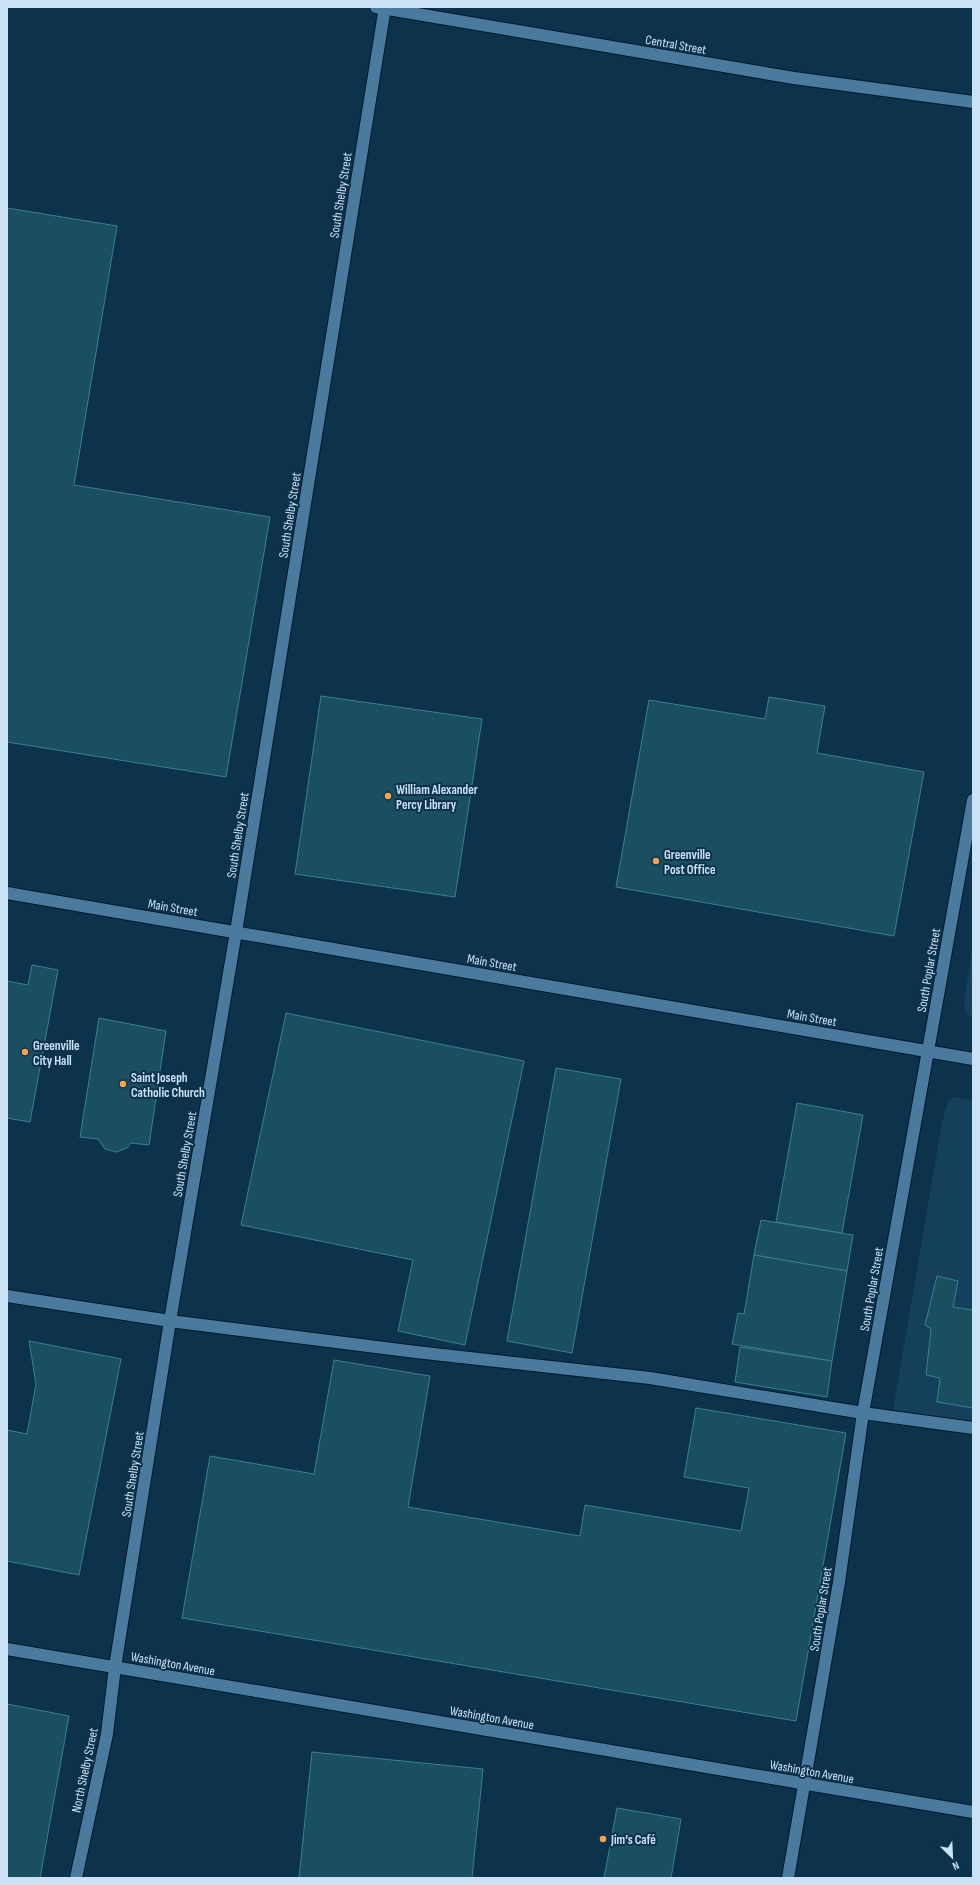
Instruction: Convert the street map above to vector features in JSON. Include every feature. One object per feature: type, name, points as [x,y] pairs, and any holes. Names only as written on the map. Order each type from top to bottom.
[{"type":"street","name":"Central Street","points":[[382,8],[794,78],[973,102]]},
{"type":"street","name":"South Shelby Street","points":[[115,1667],[170,1321],[236,932],[382,8]]},
{"type":"street","name":"South Poplar Street","points":[[788,1878],[839,1582],[863,1412],[973,800]]},
{"type":"street","name":"Main Street","points":[[7,893],[973,1060]]},
{"type":"street","points":[[7,1296],[170,1321],[416,1352],[650,1378],[973,1428]]},
{"type":"street","name":"Washington Avenue","points":[[7,1649],[973,1812]]},
{"type":"street","name":"North Shelby Street","points":[[76,1878],[107,1734],[115,1667]]},
{"type":"shaded area","points":[[973,947],[973,1018],[966,1013],[964,1001]]},
{"type":"shaded area","points":[[955,1097],[973,1100],[973,1424],[893,1410],[942,1123],[948,1102]]},
{"type":"building","points":[[7,208],[117,226],[74,485],[270,517],[226,777],[7,742]]},
{"type":"building","name":"William Alexander Percy Library","points":[[321,696],[482,719],[455,897],[295,874]]},
{"type":"building","points":[[769,697],[825,706],[817,753],[924,772],[894,936],[616,887],[649,700],[765,719]]},
{"type":"building","name":"Greenville City Hall","points":[[32,965],[58,970],[30,1122],[7,1118],[7,981],[28,985]]},
{"type":"building","points":[[286,1013],[524,1061],[465,1345],[398,1331],[413,1260],[241,1225]]},
{"type":"building","name":"Saint Joseph Catholic Church","points":[[99,1018],[166,1031],[149,1145],[131,1143],[127,1148],[116,1152],[105,1149],[98,1139],[80,1137]]},
{"type":"building","points":[[556,1068],[621,1079],[572,1353],[507,1341]]},
{"type":"building","points":[[797,1103],[863,1115],[842,1233],[776,1222]]},
{"type":"building","points":[[761,1220],[853,1235],[847,1271],[754,1255]]},
{"type":"building","points":[[754,1255],[847,1271],[832,1361],[732,1344],[738,1313],[744,1314]]},
{"type":"building","points":[[937,1276],[958,1281],[953,1307],[973,1310],[973,1408],[937,1402],[940,1378],[926,1375],[931,1329],[925,1325]]},
{"type":"building","points":[[29,1341],[121,1359],[79,1575],[7,1561],[7,1430],[27,1434],[36,1384]]},
{"type":"building","points":[[740,1347],[832,1361],[827,1397],[735,1382]]},
{"type":"building","points":[[334,1360],[430,1376],[408,1507],[580,1536],[585,1505],[741,1531],[749,1488],[684,1477],[696,1408],[846,1433],[796,1721],[182,1618],[210,1456],[314,1474]]},
{"type":"building","points":[[7,1704],[69,1716],[40,1878],[7,1878]]},
{"type":"building","points":[[312,1752],[483,1769],[472,1878],[299,1878]]},
{"type":"building","points":[[617,1808],[681,1819],[671,1878],[604,1878]]},
{"type":"place","name":"William Alexander Percy Library","points":[[388,796]]},
{"type":"place","name":"Greenville Post Office","points":[[656,861]]},
{"type":"place","name":"Greenville City Hall","points":[[25,1052]]},
{"type":"place","name":"Saint Joseph Catholic Church","points":[[123,1084]]},
{"type":"place","name":"Jim’s Café","points":[[603,1839]]}]
